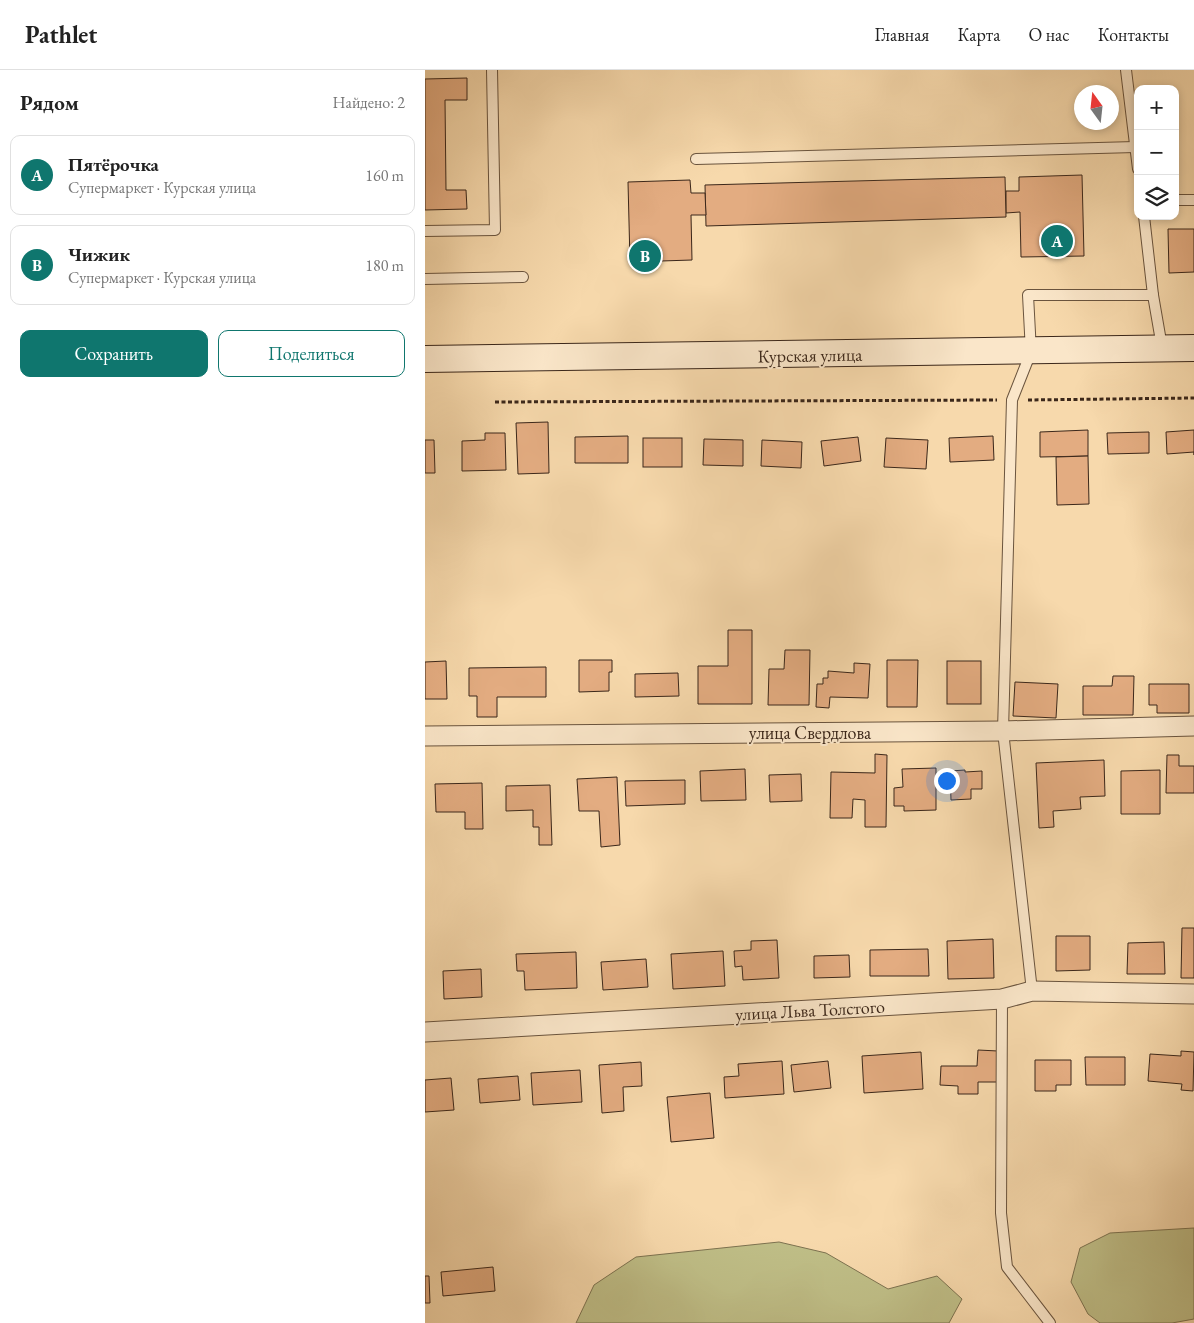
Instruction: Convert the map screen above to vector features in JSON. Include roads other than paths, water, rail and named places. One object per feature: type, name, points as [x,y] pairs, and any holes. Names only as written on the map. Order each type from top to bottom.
[{"type":"street","name":"Курская улица","points":[[425,359],[1031,352],[1194,348]]},
{"type":"street","name":"улица Свердлова","points":[[425,736],[1003,731],[1194,726]]},
{"type":"street","name":"улица Льва Толстого","points":[[425,1032],[1002,999],[1031,991],[1194,994]]},
{"type":"lane","points":[[425,232],[495,230],[492,70]]},
{"type":"lane","points":[[1126,70],[1134,138]]},
{"type":"lane","points":[[696,159],[1134,147]]},
{"type":"lane","points":[[1179,200],[1194,200]]},
{"type":"lane","points":[[1144,220],[1153,294],[1163,348]]},
{"type":"lane","points":[[425,279],[523,277]]},
{"type":"lane","points":[[1031,991],[1003,731],[1011,400],[1031,352],[1028,295],[1153,294]]},
{"type":"lane","points":[[1002,999],[1001,1213],[1007,1267],[1050,1323]]},
{"type":"place","name":"Пятёрочка","points":[[1057,241]]},
{"type":"place","name":"Чижик","points":[[645,256]]}]
